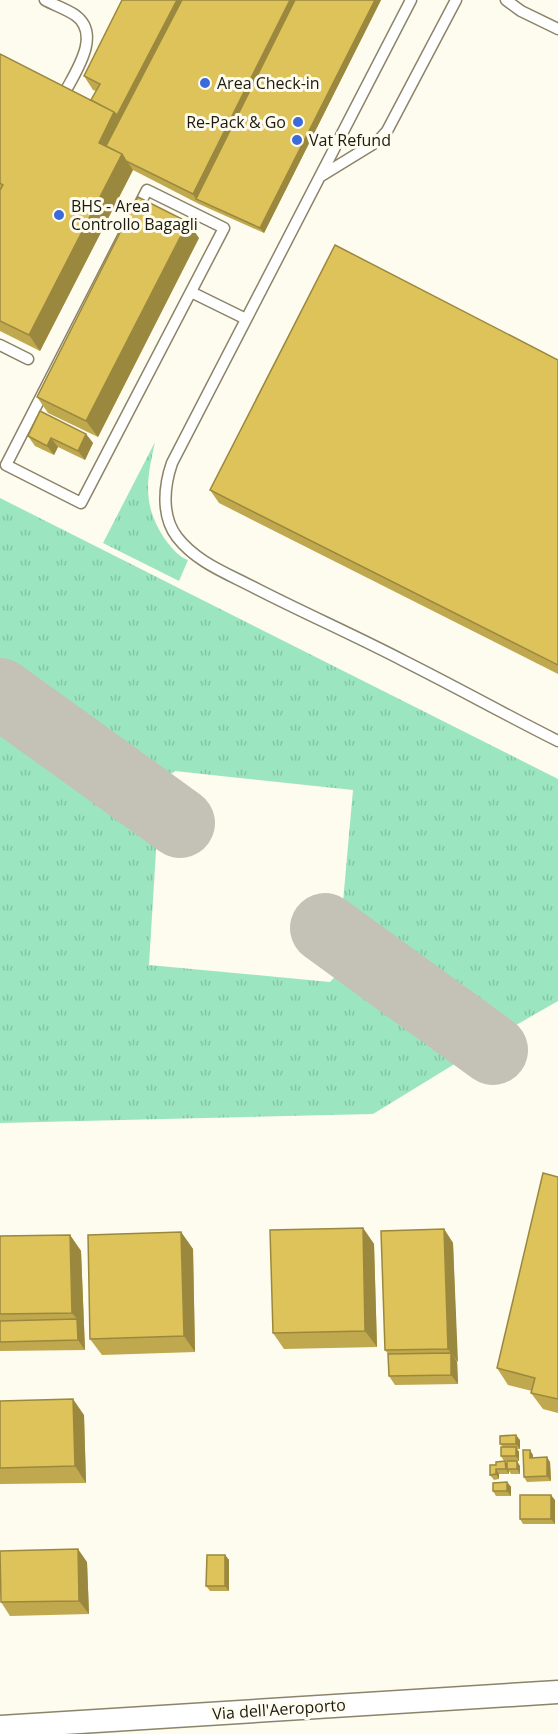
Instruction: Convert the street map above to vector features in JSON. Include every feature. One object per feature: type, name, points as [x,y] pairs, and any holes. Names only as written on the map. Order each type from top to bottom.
[{"type":"street","name":"Via dell'Aeroporto","points":[[0,1727],[558,1692]]},
{"type":"lane","points":[[45,0],[76,16],[86,28],[86,47],[65,92]]},
{"type":"lane","points":[[411,0],[172,463],[167,477],[165,498],[175,534],[193,554],[558,741]]},
{"type":"lane","points":[[321,176],[378,141],[387,130],[456,0]]},
{"type":"lane","points":[[506,0],[558,29]]},
{"type":"lane","points":[[147,190],[224,228],[81,502],[3,464],[147,190]]},
{"type":"lane","points":[[191,292],[246,319]]},
{"type":"lane","points":[[0,345],[28,359]]},
{"type":"green space","points":[[155,442],[148,482],[150,506],[153,517],[167,542],[179,555],[188,560],[179,581],[103,543]]},
{"type":"green space","points":[[0,498],[558,779],[558,1001],[504,1032],[342,913],[353,790],[175,771],[161,781],[0,663]]},
{"type":"green space","points":[[0,721],[157,834],[149,965],[330,982],[341,970],[466,1057],[373,1114],[0,1123]]},
{"type":"building","points":[[122,0],[177,0],[117,115],[91,100],[100,84],[84,76]]},
{"type":"building","name":"Area Check-in","points":[[182,0],[290,0],[193,194],[126,161],[122,154],[106,146]]},
{"type":"building","points":[[295,0],[375,0],[260,228],[196,199]]},
{"type":"building","name":"BHS - Area Controllo Bagagli","points":[[0,54],[114,112],[99,143],[122,154],[29,335],[0,321],[0,190],[3,185],[0,183]]},
{"type":"building","points":[[138,197],[188,222],[86,421],[37,397]]},
{"type":"building","points":[[335,245],[558,360],[558,665],[210,490]]},
{"type":"building","points":[[40,411],[86,434],[78,451],[51,438],[47,446],[28,436]]},
{"type":"building","points":[[543,1173],[558,1177],[558,1399],[531,1393],[535,1378],[497,1368]]},
{"type":"building","points":[[363,1228],[365,1331],[273,1333],[270,1230]]},
{"type":"building","points":[[444,1229],[448,1349],[385,1350],[381,1231]]},
{"type":"building","points":[[181,1232],[184,1336],[90,1339],[88,1235]]},
{"type":"building","points":[[70,1235],[72,1313],[0,1314],[0,1236]]},
{"type":"building","points":[[77,1319],[78,1340],[0,1342],[0,1321]]},
{"type":"building","points":[[451,1353],[451,1375],[389,1376],[388,1354]]},
{"type":"building","points":[[73,1399],[75,1466],[0,1468],[0,1401]]},
{"type":"building","points":[[516,1435],[516,1444],[500,1444],[500,1436]]},
{"type":"building","points":[[501,1447],[516,1447],[516,1456],[501,1456]]},
{"type":"building","points":[[523,1450],[530,1450],[530,1458],[547,1457],[547,1476],[524,1477]]},
{"type":"building","points":[[505,1461],[506,1469],[496,1469],[496,1474],[490,1475],[490,1465]]},
{"type":"building","points":[[507,1461],[517,1461],[517,1469],[507,1469]]},
{"type":"building","points":[[507,1482],[507,1491],[493,1491],[493,1483]]},
{"type":"building","points":[[520,1495],[551,1495],[551,1519],[520,1519]]},
{"type":"building","points":[[78,1549],[79,1601],[1,1602],[0,1551]]},
{"type":"building","points":[[207,1555],[225,1555],[225,1586],[206,1586]]},
{"type":"taxiway","points":[[0,693],[180,823]]},
{"type":"taxiway","points":[[325,928],[493,1050]]},
{"type":"place","name":"Area Check-in","points":[[205,83]]},
{"type":"place","name":"Re-Pack & Go","points":[[298,122]]},
{"type":"place","name":"Vat Refund","points":[[297,140]]},
{"type":"place","name":"BHS - Area Controllo Bagagli","points":[[59,215]]}]
